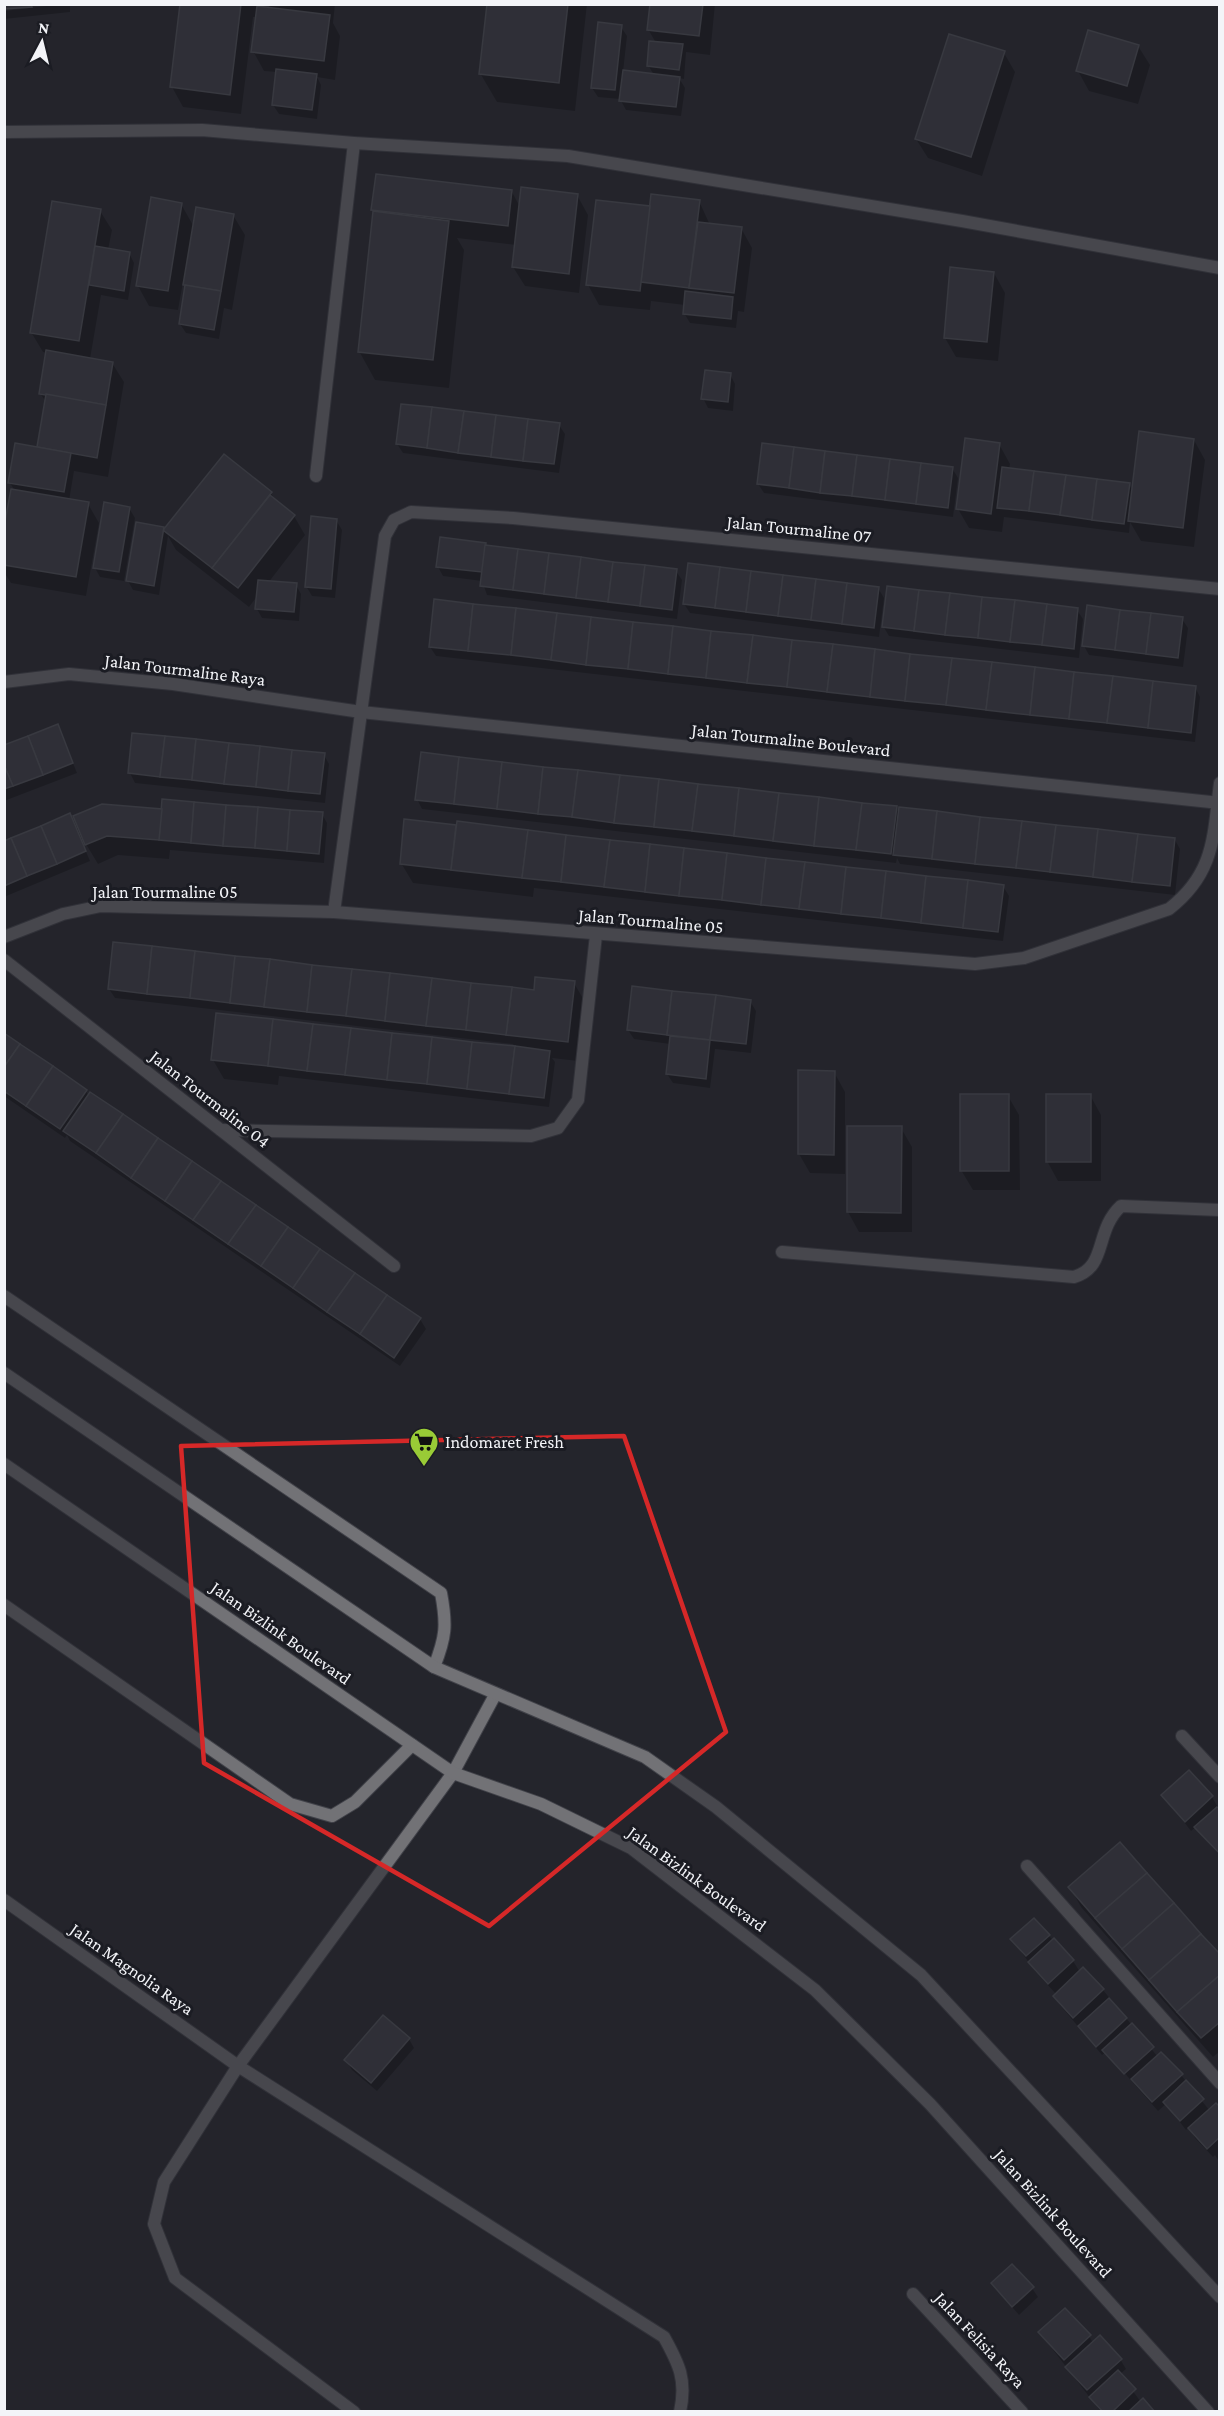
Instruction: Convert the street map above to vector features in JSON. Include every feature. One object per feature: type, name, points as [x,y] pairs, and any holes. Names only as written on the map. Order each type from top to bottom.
[{"type":"street","points":[[4,132],[202,130],[354,143],[568,156],[962,221],[1220,268]]},
{"type":"street","points":[[316,476],[354,143]]},
{"type":"street","name":"Jalan Tourmaline 07","points":[[361,712],[385,536],[394,520],[411,512],[513,518],[1220,589]]},
{"type":"street","name":"Jalan Tourmaline Raya","points":[[4,682],[69,674],[173,684],[361,712]]},
{"type":"street","points":[[334,912],[361,712]]},
{"type":"street","name":"Jalan Tourmaline Boulevard","points":[[361,712],[1218,803]]},
{"type":"street","name":"Jalan Tourmaline 05","points":[[4,937],[63,914],[101,906],[334,912],[964,964],[1024,958],[1169,909],[1186,896],[1203,873],[1213,845],[1220,783]]},
{"type":"street","points":[[221,1130],[531,1136],[558,1128],[578,1100],[596,935]]},
{"type":"street","name":"Jalan Tourmaline 04","points":[[4,960],[394,1266]]},
{"type":"street","points":[[782,1252],[1074,1277],[1085,1274],[1095,1265],[1105,1226],[1110,1216],[1121,1206],[1220,1210]]},
{"type":"street","points":[[4,1296],[441,1593],[446,1617],[446,1639],[434,1667]]},
{"type":"street","points":[[4,1373],[434,1667],[495,1695],[560,1719],[645,1756],[716,1806],[921,1975],[1220,2297]]},
{"type":"street","name":"Jalan Bizlink Boulevard","points":[[4,1464],[453,1773],[541,1804],[631,1848],[815,1990],[930,2104],[1208,2412]]},
{"type":"street","points":[[4,1605],[290,1804],[332,1816],[355,1802],[412,1745]]},
{"type":"street","points":[[354,2412],[175,2278],[154,2224],[164,2182],[238,2066],[453,1773],[495,1695]]},
{"type":"street","points":[[1182,1736],[1220,1777]]},
{"type":"street","points":[[1028,1866],[1220,2083]]},
{"type":"street","name":"Jalan Magnolia Raya","points":[[4,1900],[238,2066],[664,2337],[680,2366],[684,2392],[680,2412]]},
{"type":"street","name":"Jalan Felisia Raya","points":[[913,2294],[1022,2412]]},
{"type":"highlighted area","points":[[624,1436],[726,1732],[489,1926],[204,1763],[181,1446]]},
{"type":"building","points":[[4,4],[31,4],[32,7],[4,9]]},
{"type":"building","points":[[180,4],[241,4],[230,95],[170,87]]},
{"type":"building","points":[[487,4],[568,4],[559,83],[479,74]]},
{"type":"building","points":[[650,4],[703,4],[699,36],[647,30]]},
{"type":"building","points":[[257,6],[330,15],[324,61],[251,52]]},
{"type":"building","points":[[598,22],[622,25],[615,90],[591,88]]},
{"type":"building","points":[[1088,30],[1139,45],[1127,86],[1076,71]]},
{"type":"building","points":[[949,34],[1005,51],[971,157],[915,139]]},
{"type":"building","points":[[649,41],[683,44],[679,70],[647,66]]},
{"type":"building","points":[[276,69],[317,74],[312,110],[272,105]]},
{"type":"building","points":[[623,70],[680,77],[676,107],[619,101]]},
{"type":"building","points":[[376,174],[512,190],[508,226],[371,210]]},
{"type":"building","points":[[521,187],[578,194],[569,274],[512,267]]},
{"type":"building","points":[[651,194],[700,200],[689,288],[641,282]]},
{"type":"building","points":[[151,197],[182,203],[168,291],[136,286]]},
{"type":"building","points":[[596,200],[650,206],[640,291],[586,285]]},
{"type":"building","points":[[52,201],[101,209],[79,341],[30,333]]},
{"type":"building","points":[[196,207],[234,214],[221,291],[183,285]]},
{"type":"building","points":[[373,211],[449,221],[433,360],[358,352]]},
{"type":"building","points":[[698,222],[742,227],[734,293],[689,288]]},
{"type":"building","points":[[95,246],[130,252],[124,291],[89,285]]},
{"type":"building","points":[[950,267],[994,272],[987,342],[944,338]]},
{"type":"building","points":[[185,285],[221,291],[214,330],[179,324]]},
{"type":"building","points":[[685,291],[733,297],[731,319],[683,314]]},
{"type":"building","points":[[46,350],[113,362],[106,405],[39,394]]},
{"type":"building","points":[[705,370],[731,373],[728,402],[701,399]]},
{"type":"building","points":[[46,394],[106,405],[97,458],[37,447]]},
{"type":"building","points":[[401,404],[432,407],[427,448],[396,444]]},
{"type":"building","points":[[432,407],[464,411],[458,453],[427,448]]},
{"type":"building","points":[[464,411],[496,415],[491,457],[458,453]]},
{"type":"building","points":[[496,415],[528,419],[523,461],[491,457]]},
{"type":"building","points":[[528,419],[560,423],[554,464],[523,461]]},
{"type":"building","points":[[1139,431],[1194,439],[1183,528],[1128,521]]},
{"type":"building","points":[[965,438],[1000,443],[991,514],[956,509]]},
{"type":"building","points":[[15,443],[71,453],[64,492],[8,483]]},
{"type":"building","points":[[762,443],[794,447],[789,488],[757,484]]},
{"type":"building","points":[[794,447],[825,451],[820,493],[789,488]]},
{"type":"building","points":[[825,451],[857,455],[852,496],[820,493]]},
{"type":"building","points":[[224,454],[272,492],[212,568],[163,530]]},
{"type":"building","points":[[857,455],[890,459],[885,500],[852,496]]},
{"type":"building","points":[[890,459],[921,463],[916,504],[885,500]]},
{"type":"building","points":[[921,463],[953,467],[948,508],[916,504]]},
{"type":"building","points":[[1002,467],[1034,471],[1029,511],[997,508]]},
{"type":"building","points":[[1034,471],[1066,475],[1060,515],[1029,511]]},
{"type":"building","points":[[1066,475],[1097,479],[1092,520],[1060,515]]},
{"type":"building","points":[[1097,479],[1130,483],[1124,524],[1092,520]]},
{"type":"building","points":[[11,489],[89,502],[76,577],[4,565],[4,527]]},
{"type":"building","points":[[270,495],[295,515],[238,588],[212,568]]},
{"type":"building","points":[[104,502],[130,507],[119,572],[93,568]]},
{"type":"building","points":[[311,516],[337,519],[331,589],[305,587]]},
{"type":"building","points":[[136,522],[164,527],[154,586],[126,581]]},
{"type":"building","points":[[440,537],[486,543],[482,572],[436,567]]},
{"type":"building","points":[[485,545],[518,549],[513,590],[480,586]]},
{"type":"building","points":[[518,549],[549,553],[544,594],[513,590]]},
{"type":"building","points":[[549,553],[581,557],[576,598],[544,594]]},
{"type":"building","points":[[581,557],[613,562],[608,602],[576,598]]},
{"type":"building","points":[[613,562],[645,565],[640,606],[608,602]]},
{"type":"building","points":[[688,563],[720,567],[715,608],[683,604]]},
{"type":"building","points":[[645,565],[677,569],[672,610],[640,606]]},
{"type":"building","points":[[720,567],[751,571],[746,612],[715,608]]},
{"type":"building","points":[[751,571],[783,575],[778,616],[746,612]]},
{"type":"building","points":[[783,575],[816,579],[811,620],[778,616]]},
{"type":"building","points":[[816,579],[847,583],[842,624],[811,620]]},
{"type":"building","points":[[258,580],[297,583],[294,612],[255,609]]},
{"type":"building","points":[[847,583],[879,587],[874,628],[842,624]]},
{"type":"building","points":[[887,586],[919,590],[914,631],[882,627]]},
{"type":"building","points":[[919,590],[950,593],[945,635],[914,631]]},
{"type":"building","points":[[950,593],[982,597],[978,638],[945,635]]},
{"type":"building","points":[[982,597],[1015,600],[1010,642],[978,638]]},
{"type":"building","points":[[434,599],[473,604],[468,651],[429,647]]},
{"type":"building","points":[[1015,600],[1047,604],[1042,645],[1010,642]]},
{"type":"building","points":[[473,604],[516,608],[511,655],[468,651]]},
{"type":"building","points":[[1047,604],[1078,608],[1074,649],[1042,645]]},
{"type":"building","points":[[1087,605],[1120,610],[1115,650],[1082,646]]},
{"type":"building","points":[[516,608],[557,613],[551,660],[511,655]]},
{"type":"building","points":[[1120,610],[1151,613],[1146,654],[1115,650]]},
{"type":"building","points":[[557,613],[591,617],[586,665],[551,660]]},
{"type":"building","points":[[1151,613],[1183,617],[1178,658],[1146,654]]},
{"type":"building","points":[[591,617],[633,622],[628,669],[586,665]]},
{"type":"building","points":[[633,622],[673,626],[668,674],[628,669]]},
{"type":"building","points":[[673,626],[711,631],[706,678],[668,674]]},
{"type":"building","points":[[711,631],[753,635],[747,683],[706,678]]},
{"type":"building","points":[[753,635],[792,640],[787,687],[747,683]]},
{"type":"building","points":[[792,640],[833,644],[827,692],[787,687]]},
{"type":"building","points":[[833,644],[875,649],[870,697],[827,692]]},
{"type":"building","points":[[875,649],[910,654],[905,701],[870,697]]},
{"type":"building","points":[[910,654],[952,658],[946,705],[905,701]]},
{"type":"building","points":[[952,658],[992,662],[986,710],[946,705]]},
{"type":"building","points":[[992,662],[1035,667],[1030,715],[986,710]]},
{"type":"building","points":[[1035,667],[1074,672],[1069,719],[1030,715]]},
{"type":"building","points":[[1074,672],[1113,676],[1107,723],[1069,719]]},
{"type":"building","points":[[1113,676],[1153,681],[1148,728],[1107,723]]},
{"type":"building","points":[[1153,681],[1196,686],[1191,733],[1148,728]]},
{"type":"building","points":[[58,724],[73,763],[43,775],[28,736]]},
{"type":"building","points":[[132,733],[165,736],[160,777],[128,773]]},
{"type":"building","points":[[28,736],[43,775],[13,786],[4,765],[4,745]]},
{"type":"building","points":[[165,736],[196,739],[192,780],[160,777]]},
{"type":"building","points":[[196,739],[229,743],[224,784],[192,780]]},
{"type":"building","points":[[229,743],[260,746],[256,787],[224,784]]},
{"type":"building","points":[[260,746],[292,750],[288,791],[256,787]]},
{"type":"building","points":[[292,750],[325,753],[320,794],[288,791]]},
{"type":"building","points":[[421,752],[459,757],[454,804],[415,800]]},
{"type":"building","points":[[459,757],[502,762],[497,809],[454,804]]},
{"type":"building","points":[[502,762],[543,767],[538,814],[497,809]]},
{"type":"building","points":[[4,765],[13,786],[4,789]]},
{"type":"building","points":[[543,767],[578,770],[572,817],[538,814]]},
{"type":"building","points":[[578,770],[620,775],[614,823],[572,817]]},
{"type":"building","points":[[620,775],[659,779],[654,827],[614,823]]},
{"type":"building","points":[[659,779],[698,784],[692,831],[654,827]]},
{"type":"building","points":[[698,784],[739,788],[734,836],[692,831]]},
{"type":"building","points":[[739,788],[779,793],[773,841],[734,836]]},
{"type":"building","points":[[779,793],[819,797],[814,846],[773,841]]},
{"type":"building","points":[[819,797],[862,803],[856,850],[814,846]]},
{"type":"building","points":[[162,799],[194,802],[191,843],[159,840]]},
{"type":"building","points":[[194,802],[226,805],[223,846],[191,843]]},
{"type":"building","points":[[862,803],[897,806],[891,854],[856,850]]},
{"type":"building","points":[[102,804],[162,809],[159,840],[107,836],[85,845],[73,816]]},
{"type":"building","points":[[226,805],[258,807],[255,848],[223,846]]},
{"type":"building","points":[[258,807],[290,810],[287,851],[255,848]]},
{"type":"building","points":[[899,807],[937,811],[932,859],[893,855]]},
{"type":"building","points":[[290,810],[323,812],[319,854],[287,851]]},
{"type":"building","points":[[937,811],[980,817],[975,864],[932,859]]},
{"type":"building","points":[[70,813],[86,851],[57,864],[41,826]]},
{"type":"building","points":[[980,817],[1022,821],[1016,868],[975,864]]},
{"type":"building","points":[[404,819],[456,825],[451,870],[400,864]]},
{"type":"building","points":[[457,821],[528,830],[522,878],[451,870]]},
{"type":"building","points":[[1022,821],[1056,825],[1050,872],[1016,868]]},
{"type":"building","points":[[1056,825],[1098,829],[1093,877],[1050,872]]},
{"type":"building","points":[[41,826],[57,864],[27,876],[11,838]]},
{"type":"building","points":[[1098,829],[1138,834],[1132,882],[1093,877]]},
{"type":"building","points":[[528,830],[566,835],[561,882],[522,878]]},
{"type":"building","points":[[1138,834],[1175,838],[1170,886],[1132,882]]},
{"type":"building","points":[[566,835],[610,840],[604,887],[561,882]]},
{"type":"building","points":[[11,838],[27,876],[4,886],[4,841]]},
{"type":"building","points":[[610,840],[650,844],[645,892],[604,887]]},
{"type":"building","points":[[650,844],[684,848],[679,896],[645,892]]},
{"type":"building","points":[[684,848],[727,853],[722,900],[679,896]]},
{"type":"building","points":[[727,853],[766,858],[761,905],[722,900]]},
{"type":"building","points":[[766,858],[805,862],[799,909],[761,905]]},
{"type":"building","points":[[805,862],[846,867],[841,914],[799,909]]},
{"type":"building","points":[[846,867],[886,871],[881,918],[841,914]]},
{"type":"building","points":[[886,871],[926,876],[921,923],[881,918]]},
{"type":"building","points":[[926,876],[968,880],[963,928],[921,923]]},
{"type":"building","points":[[968,880],[1004,885],[998,932],[963,928]]},
{"type":"building","points":[[113,942],[152,946],[147,994],[108,989]]},
{"type":"building","points":[[152,946],[195,951],[190,998],[147,994]]},
{"type":"building","points":[[195,951],[235,956],[230,1003],[190,998]]},
{"type":"building","points":[[235,956],[270,959],[264,1007],[230,1003]]},
{"type":"building","points":[[270,959],[312,965],[307,1012],[264,1007]]},
{"type":"building","points":[[312,965],[352,969],[346,1016],[307,1012]]},
{"type":"building","points":[[352,969],[390,973],[385,1021],[346,1016]]},
{"type":"building","points":[[390,973],[432,978],[426,1026],[385,1021]]},
{"type":"building","points":[[535,977],[575,981],[568,1042],[506,1035],[512,987],[534,990]]},
{"type":"building","points":[[432,978],[471,983],[466,1030],[426,1026]]},
{"type":"building","points":[[471,983],[512,987],[506,1035],[466,1030]]},
{"type":"building","points":[[632,986],[672,991],[667,1035],[627,1030]]},
{"type":"building","points":[[672,991],[716,995],[710,1040],[667,1035]]},
{"type":"building","points":[[716,995],[751,1000],[746,1044],[710,1040]]},
{"type":"building","points":[[216,1013],[273,1019],[268,1066],[211,1060]]},
{"type":"building","points":[[273,1019],[313,1024],[307,1071],[268,1066]]},
{"type":"building","points":[[313,1024],[351,1028],[345,1075],[307,1071]]},
{"type":"building","points":[[351,1028],[392,1033],[387,1080],[345,1075]]},
{"type":"building","points":[[4,1033],[20,1044],[4,1067]]},
{"type":"building","points":[[392,1033],[432,1037],[427,1084],[387,1080]]},
{"type":"building","points":[[670,1036],[710,1040],[706,1079],[666,1074]]},
{"type":"building","points":[[432,1037],[472,1042],[467,1089],[427,1084]]},
{"type":"building","points":[[472,1042],[515,1046],[509,1094],[467,1089]]},
{"type":"building","points":[[20,1044],[53,1066],[26,1106],[4,1091],[4,1067]]},
{"type":"building","points":[[515,1046],[550,1051],[544,1098],[509,1094]]},
{"type":"building","points":[[53,1066],[87,1090],[60,1129],[26,1106]]},
{"type":"building","points":[[798,1070],[835,1071],[834,1155],[798,1154]]},
{"type":"building","points":[[90,1092],[123,1114],[96,1153],[63,1131]]},
{"type":"building","points":[[960,1094],[1009,1094],[1009,1171],[960,1171]]},
{"type":"building","points":[[1046,1094],[1091,1094],[1091,1162],[1046,1162]]},
{"type":"building","points":[[123,1114],[158,1138],[131,1178],[96,1153]]},
{"type":"building","points":[[847,1126],[902,1126],[901,1213],[847,1212]]},
{"type":"building","points":[[158,1138],[192,1161],[165,1201],[131,1178]]},
{"type":"building","points":[[192,1161],[221,1181],[193,1220],[165,1201]]},
{"type":"building","points":[[221,1181],[256,1205],[228,1244],[193,1220]]},
{"type":"building","points":[[256,1205],[288,1227],[261,1266],[228,1244]]},
{"type":"building","points":[[288,1227],[320,1249],[293,1288],[261,1266]]},
{"type":"building","points":[[320,1249],[355,1273],[327,1312],[293,1288]]},
{"type":"building","points":[[355,1273],[387,1295],[360,1334],[327,1312]]},
{"type":"building","points":[[387,1295],[421,1318],[394,1358],[360,1334]]},
{"type":"building","points":[[1189,1770],[1213,1796],[1185,1822],[1161,1795]]},
{"type":"building","points":[[1217,1807],[1220,1809],[1219,1853],[1194,1827]]},
{"type":"building","points":[[1120,1842],[1147,1873],[1095,1918],[1068,1887]]},
{"type":"building","points":[[1147,1873],[1174,1903],[1122,1949],[1095,1918]]},
{"type":"building","points":[[1174,1903],[1201,1934],[1149,1980],[1122,1949]]},
{"type":"building","points":[[1034,1918],[1050,1935],[1026,1956],[1010,1939]]},
{"type":"building","points":[[1201,1934],[1220,1954],[1220,1975],[1177,2012],[1149,1980]]},
{"type":"building","points":[[1054,1938],[1074,1960],[1048,1984],[1028,1962]]},
{"type":"building","points":[[1083,1967],[1104,1989],[1073,2018],[1053,1996]]},
{"type":"building","points":[[1220,1975],[1220,2022],[1201,2038],[1177,2012]]},
{"type":"building","points":[[1109,1998],[1127,2018],[1096,2047],[1078,2026]]},
{"type":"building","points":[[383,2015],[410,2038],[371,2083],[344,2060]]},
{"type":"building","points":[[1132,2023],[1154,2047],[1124,2074],[1102,2050]]},
{"type":"building","points":[[1161,2052],[1183,2074],[1152,2102],[1131,2079]]},
{"type":"building","points":[[1186,2080],[1204,2099],[1180,2121],[1163,2102]]},
{"type":"building","points":[[1216,2103],[1220,2107],[1220,2137],[1207,2149],[1188,2128]]},
{"type":"building","points":[[1012,2264],[1034,2287],[1012,2307],[991,2283]]},
{"type":"building","points":[[1065,2308],[1091,2335],[1064,2360],[1038,2332]]},
{"type":"building","points":[[1100,2335],[1122,2359],[1087,2390],[1065,2367]]},
{"type":"building","points":[[1118,2370],[1136,2389],[1112,2412],[1103,2412],[1089,2397]]},
{"type":"building","points":[[1143,2398],[1155,2412],[1128,2412]]},
{"type":"place","name":"Indomaret Fresh","points":[[424,1468]]}]
